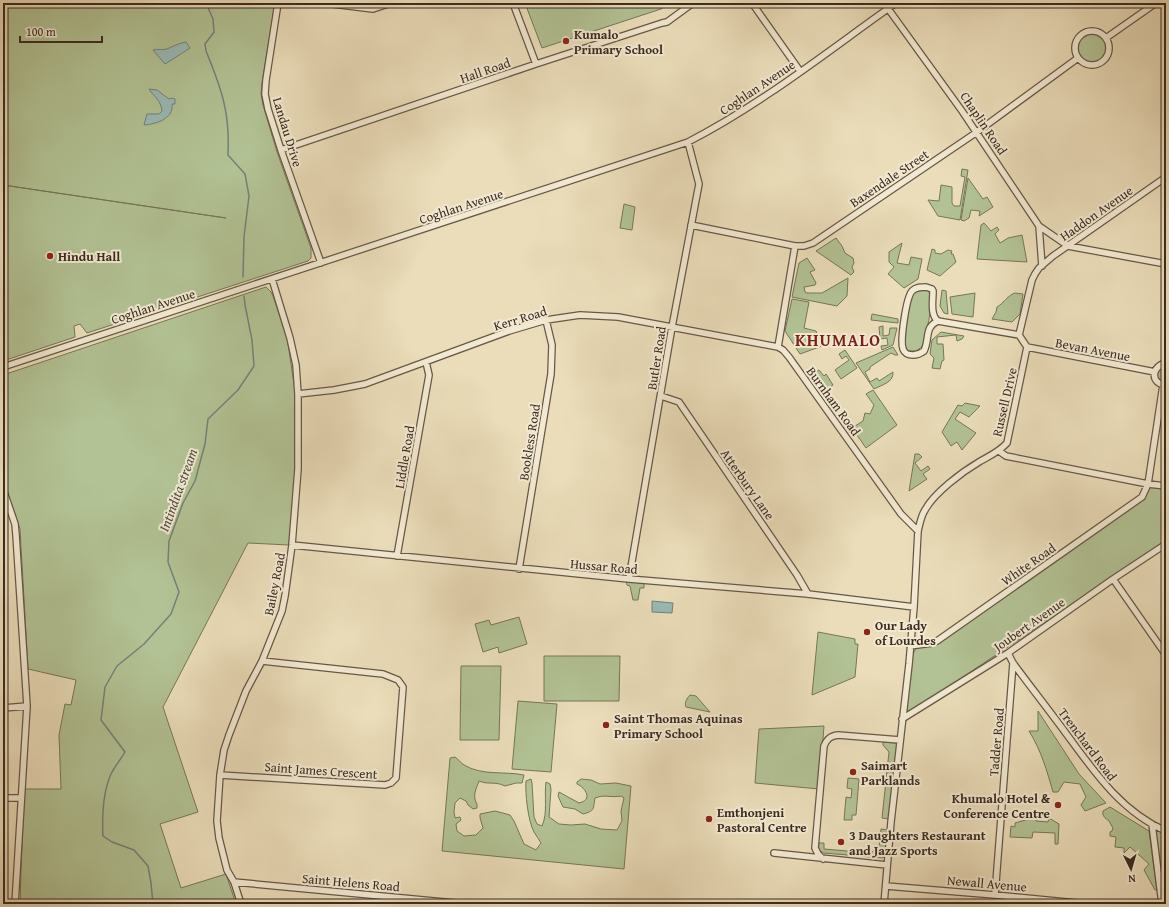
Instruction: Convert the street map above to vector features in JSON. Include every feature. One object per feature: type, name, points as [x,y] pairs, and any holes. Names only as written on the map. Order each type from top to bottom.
[{"type":"street","name":"Landau Drive","points":[[278,3],[265,94],[281,150],[321,263]]},
{"type":"street","points":[[324,3],[373,9],[391,3]]},
{"type":"street","points":[[513,3],[536,64]]},
{"type":"street","name":"Hall Road","points":[[281,150],[536,64],[667,22],[693,3]]},
{"type":"street","points":[[752,3],[800,72]]},
{"type":"street","name":"Chaplin Road","points":[[884,3],[977,132],[1039,226],[1041,267]]},
{"type":"street","name":"Coghlan Avenue","points":[[3,367],[688,142],[743,111],[896,3]]},
{"type":"street","points":[[1106,38],[1156,3]]},
{"type":"street","points":[[1088,31],[1095,31],[1101,33],[1106,38],[1109,44],[1109,50],[1107,57],[1102,62],[1096,65],[1089,65],[1078,58],[1075,52],[1075,45],[1077,39],[1082,34],[1088,31]]},
{"type":"street","name":"Baxendale Street","points":[[691,224],[795,246],[804,246],[821,238],[977,132],[1078,58]]},
{"type":"street","name":"Butler Road","points":[[629,579],[672,328],[699,184],[688,142]]},
{"type":"street","name":"Haddon Avenue","points":[[1041,267],[1053,256],[1166,177]]},
{"type":"street","points":[[1039,226],[1068,246],[1166,264]]},
{"type":"street","points":[[778,347],[795,246]]},
{"type":"street","points":[[1019,335],[1032,280],[1041,267]]},
{"type":"street","name":"Bailey Road","points":[[241,904],[234,882],[227,870],[217,820],[220,775],[224,750],[229,735],[246,691],[262,661],[282,611],[292,545],[298,469],[298,394],[293,351],[272,279]]},
{"type":"street","points":[[938,321],[930,327],[924,351],[917,355],[910,355],[906,353],[902,342],[908,301],[913,290],[926,286],[933,291],[933,314],[934,318],[938,321],[1019,335],[1027,347]]},
{"type":"street","name":"Kerr Road","points":[[298,394],[351,388],[509,331],[546,320],[580,315],[618,317],[778,347]]},
{"type":"street","name":"Bookless Road","points":[[519,569],[551,374],[552,345],[546,320]]},
{"type":"street","name":"Burnham Road","points":[[778,347],[789,357],[901,514],[918,530]]},
{"type":"street","name":"Bevan Avenue","points":[[1027,347],[1155,372]]},
{"type":"street","name":"Russell Drive","points":[[884,904],[914,607],[918,530],[920,520],[924,511],[935,497],[955,479],[976,464],[999,452],[1007,443],[1027,347]]},
{"type":"street","name":"Liddle Road","points":[[398,556],[429,375],[426,362]]},
{"type":"street","points":[[1148,484],[1164,385],[1158,382],[1155,378],[1155,372],[1157,367],[1166,363]]},
{"type":"street","name":"Atterbury Lane","points":[[661,396],[679,402],[797,575],[808,594]]},
{"type":"street","points":[[999,452],[1006,456],[1148,484],[1166,486]]},
{"type":"street","name":"White Road","points":[[910,646],[932,643],[937,640],[1142,497],[1148,484]]},
{"type":"street","points":[[3,489],[15,524],[26,706],[15,904]]},
{"type":"street","name":"Joubert Avenue","points":[[902,719],[1008,653],[1113,579],[1166,544]]},
{"type":"street","name":"Hussar Road","points":[[292,545],[519,569],[808,594],[914,607]]},
{"type":"street","points":[[1113,579],[1166,655]]},
{"type":"street","name":"Trenchard Road","points":[[1008,653],[1013,663],[1110,791],[1137,815],[1166,831]]},
{"type":"street","name":"Saint James Crescent","points":[[220,775],[385,785],[391,783],[396,778],[402,687],[398,680],[383,674],[262,661]]},
{"type":"street","name":"Tadder Road","points":[[994,894],[1013,663]]},
{"type":"street","points":[[3,708],[26,706]]},
{"type":"street","points":[[823,859],[815,848],[824,746],[826,741],[829,737],[838,735],[900,740]]},
{"type":"street","points":[[3,798],[20,798]]},
{"type":"street","points":[[1152,824],[1162,904]]},
{"type":"street","points":[[774,853],[887,865]]},
{"type":"street","name":"Saint Helens Road","points":[[234,882],[466,904]]},
{"type":"street","name":"Newall Avenue","points":[[886,886],[994,894],[1087,904]]},
{"type":"green space","points":[[3,3],[275,3],[261,94],[277,152],[311,248],[311,258],[308,261],[87,333],[80,324],[74,326],[75,337],[3,361]]},
{"type":"green space","name":"Kumalo Primary School","points":[[525,3],[670,3],[661,9],[542,48]]},
{"type":"green space","points":[[1089,31],[1095,31],[1099,32],[1106,38],[1109,48],[1108,55],[1102,62],[1095,65],[1089,65],[1085,64],[1078,58],[1075,51],[1075,45],[1076,41],[1082,34]]},
{"type":"green space","points":[[962,169],[968,170],[960,220],[938,216],[928,200],[939,201],[941,185],[952,187],[952,203],[954,206],[960,206],[965,177],[961,176]]},
{"type":"green space","points":[[968,178],[983,199],[987,197],[993,207],[979,216],[980,211],[971,210],[969,218],[964,221],[961,220]]},
{"type":"green space","points":[[624,204],[635,207],[632,230],[620,228]]},
{"type":"green space","points":[[984,223],[991,231],[997,227],[999,230],[995,234],[1000,243],[1008,238],[1022,235],[1027,262],[977,259],[981,225]]},
{"type":"green space","points":[[836,238],[845,253],[853,258],[854,263],[852,267],[854,272],[851,275],[816,251]]},
{"type":"green space","points":[[902,243],[897,263],[909,265],[911,257],[922,259],[918,279],[904,288],[888,274],[894,267],[889,262],[889,252]]},
{"type":"green space","points":[[932,249],[935,250],[935,253],[941,254],[948,250],[952,251],[951,254],[953,254],[956,262],[940,276],[927,270]]},
{"type":"green space","points":[[807,258],[815,270],[810,272],[816,283],[815,285],[804,287],[805,292],[807,293],[822,293],[848,278],[847,296],[837,306],[792,297],[799,263]]},
{"type":"green space","points":[[266,287],[273,296],[287,337],[295,391],[296,463],[289,545],[248,543],[163,707],[198,812],[160,824],[181,888],[226,874],[236,904],[88,904],[20,902],[24,789],[61,789],[59,735],[65,704],[71,705],[76,680],[28,669],[20,529],[3,479],[3,375]]},
{"type":"green space","points":[[922,289],[928,290],[930,295],[931,302],[928,326],[923,346],[916,351],[909,351],[905,347],[904,340],[911,296],[913,292]]},
{"type":"green space","points":[[942,290],[946,291],[948,314],[944,313],[940,306]]},
{"type":"green space","points":[[975,293],[973,317],[952,314],[950,297]]},
{"type":"green space","points":[[1015,293],[1023,294],[1020,314],[1012,322],[992,319],[997,307],[1010,295]]},
{"type":"green space","points":[[792,299],[809,302],[804,328],[816,331],[822,346],[800,354],[785,331]]},
{"type":"green space","points":[[872,314],[898,319],[898,323],[871,320]]},
{"type":"green space","points":[[883,326],[883,336],[889,335],[890,328],[897,328],[893,345],[882,350],[881,346],[888,345],[887,338],[880,339],[879,327]]},
{"type":"green space","points":[[941,332],[964,336],[962,339],[957,341],[956,335],[937,337],[937,344],[943,344],[944,360],[942,361],[940,369],[932,368],[934,358],[930,354],[932,340]]},
{"type":"green space","points":[[893,347],[898,355],[891,353],[865,372],[870,382],[877,378],[879,381],[893,372],[890,381],[874,389],[856,363]]},
{"type":"green space","points":[[845,350],[857,368],[841,379],[835,370],[849,360],[846,356],[842,359],[839,354]]},
{"type":"green space","points":[[1166,363],[1166,385],[1155,378],[1157,367]]},
{"type":"green space","points":[[819,370],[824,376],[826,374],[833,385],[826,390],[814,373]]},
{"type":"green space","points":[[873,390],[897,425],[866,448],[852,428],[863,421],[865,413],[870,414],[874,405],[866,394]]},
{"type":"green space","points":[[965,403],[980,406],[969,417],[960,412],[955,419],[976,433],[962,450],[957,442],[951,446],[942,432],[958,405],[962,406]]},
{"type":"green space","points":[[915,454],[919,454],[922,457],[915,463],[921,471],[928,466],[930,469],[923,474],[927,479],[909,491]]},
{"type":"green space","points":[[1149,485],[1166,487],[1166,542],[904,716],[906,690],[912,659],[917,647],[933,645],[1143,498]]},
{"type":"green space","points":[[626,580],[644,581],[644,588],[640,588],[638,600],[633,600],[630,586],[627,585]]},
{"type":"green space","points":[[519,617],[527,644],[499,653],[498,647],[483,652],[475,624],[489,620],[491,625]]},
{"type":"green space","points":[[818,632],[855,639],[855,644],[858,644],[855,677],[812,695]]},
{"type":"green space","points":[[544,656],[620,656],[619,701],[544,701]]},
{"type":"green space","points":[[461,666],[501,666],[499,740],[460,740]]},
{"type":"green space","points":[[690,695],[696,696],[710,712],[686,707],[686,701]]},
{"type":"green space","points":[[518,701],[557,704],[551,772],[512,769]]},
{"type":"green space","points":[[1038,711],[1079,774],[1106,803],[1085,811],[1081,805],[1086,797],[1080,784],[1064,782],[1058,792],[1053,792],[1046,768],[1029,731],[1038,731]]},
{"type":"green space","points":[[824,726],[819,789],[755,783],[759,729]]},
{"type":"green space","points":[[883,742],[897,743],[889,819],[882,818],[889,752],[883,745]]},
{"type":"green space","points":[[455,757],[464,765],[478,771],[524,775],[522,783],[505,786],[479,781],[475,795],[477,808],[473,809],[466,801],[460,798],[455,803],[455,818],[460,817],[461,820],[456,824],[457,831],[464,836],[476,835],[483,828],[480,814],[495,811],[510,815],[524,844],[536,850],[541,843],[534,832],[530,821],[526,781],[531,779],[534,817],[537,824],[542,826],[544,821],[546,782],[550,784],[551,789],[549,817],[559,824],[585,824],[601,829],[617,830],[622,821],[621,811],[624,798],[621,796],[602,796],[595,798],[592,811],[583,814],[575,809],[563,807],[558,796],[559,792],[579,803],[587,797],[587,794],[583,788],[577,784],[577,782],[581,779],[591,780],[600,784],[616,783],[631,786],[624,869],[442,851],[450,758]]},
{"type":"green space","points":[[848,778],[859,779],[856,815],[852,815],[852,820],[844,820],[846,797],[851,798],[852,789],[847,788]]},
{"type":"green space","points":[[1110,807],[1149,831],[1157,890],[1155,890],[1144,870],[1149,864],[1130,847],[1124,853],[1124,848],[1115,847],[1116,837],[1110,836],[1110,832],[1113,828],[1103,814],[1103,811]]},
{"type":"green space","points":[[1036,817],[1036,821],[1048,822],[1049,818],[1059,824],[1058,844],[1055,844],[1055,833],[1033,832],[1032,838],[1010,837],[1011,826],[1015,827],[1015,823]]},
{"type":"green space","points":[[1154,827],[1166,832],[1166,904],[1165,904]]},
{"type":"green space","points":[[881,829],[888,830],[885,856],[883,858],[824,853],[819,848],[819,843],[824,843],[824,849],[871,853],[879,847]]},
{"type":"water","points":[[186,42],[190,48],[165,64],[153,50],[167,49]]},
{"type":"water","points":[[149,89],[157,90],[169,99],[175,99],[175,104],[172,104],[170,113],[163,120],[144,125],[147,114],[159,114],[162,111],[159,101]]},
{"type":"water","points":[[652,601],[673,603],[672,613],[652,612]]},
{"type":"waterway","points":[[206,3],[213,19],[214,32],[205,44],[206,51],[224,102],[228,127],[228,155],[245,174],[249,196],[244,237],[243,277]]},
{"type":"waterway","name":"Intindita stream","points":[[153,904],[148,866],[134,850],[112,842],[103,836],[103,812],[106,788],[114,768],[125,752],[101,720],[105,687],[117,666],[144,644],[171,614],[179,592],[168,562],[169,541],[183,503],[195,481],[205,444],[208,419],[238,390],[254,366],[252,340],[244,296]]},
{"type":"place","name":"Kumalo Primary School","points":[[566,41]]},
{"type":"place","name":"Hindu Hall","points":[[50,256]]},
{"type":"place","name":"Our Lady of Lourdes","points":[[867,632]]},
{"type":"place","name":"Saint Thomas Aquinas Primary School","points":[[606,725]]},
{"type":"place","name":"Saimart Parklands","points":[[853,772]]},
{"type":"place","name":"Khumalo Hotel & Conference Centre","points":[[1058,805]]},
{"type":"place","name":"Emthonjeni Pastoral Centre","points":[[709,819]]},
{"type":"place","name":"3 Daughters Restaurant and Jazz Sports","points":[[841,842]]},
{"type":"district","name":"KHUMALO","points":[[838,340]]}]
